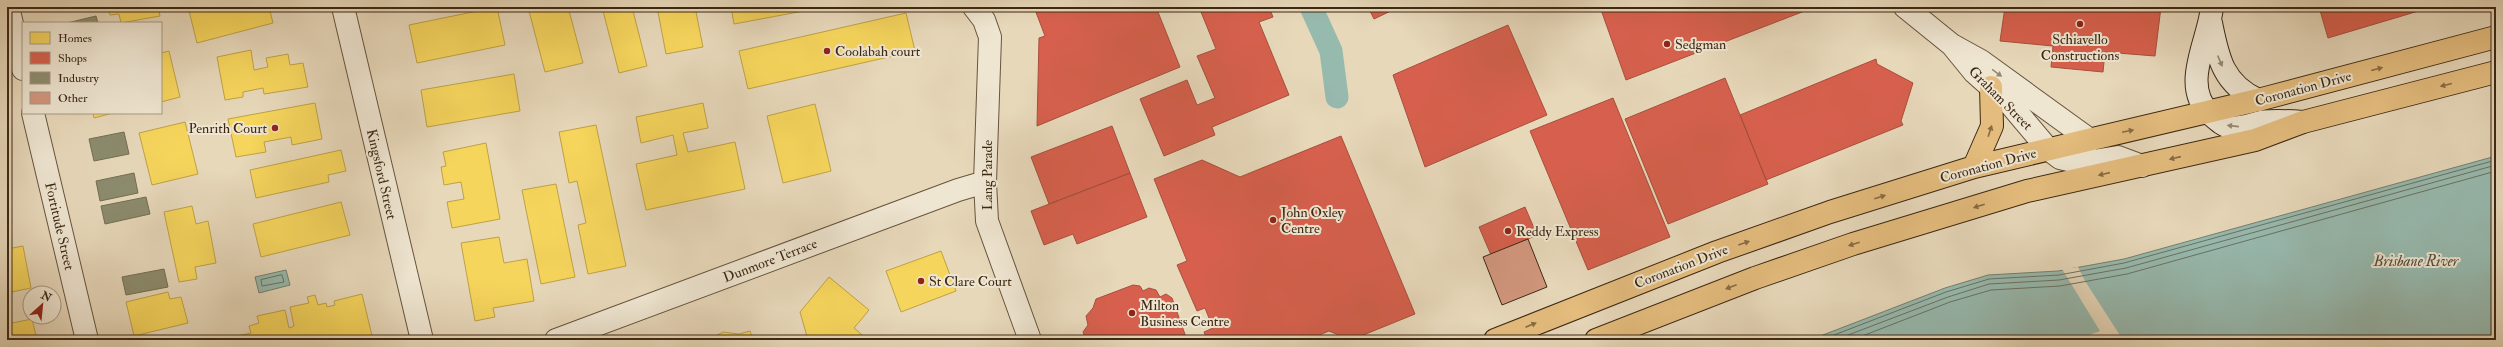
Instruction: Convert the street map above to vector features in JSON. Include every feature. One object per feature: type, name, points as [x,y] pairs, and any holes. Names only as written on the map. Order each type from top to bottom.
[{"type":"highway","name":"Coronation Drive","points":[[1495,340],[1717,252],[1830,212],[1974,167],[2208,113],[2496,37]]},
{"type":"highway","points":[[1596,340],[1755,278],[1853,244],[2027,191],[2255,140],[2303,122],[2496,72]]},
{"type":"highway","points":[[1974,167],[1992,126],[1991,88]]},
{"type":"street","points":[[8,7],[22,65]]},
{"type":"street","name":"Kingsford Street","points":[[343,7],[422,340]]},
{"type":"street","name":"Lang Parade","points":[[974,7],[984,20],[990,37],[985,182],[986,210],[991,236],[1030,340]]},
{"type":"street","name":"Graham Street","points":[[1905,7],[1952,45],[1981,61],[2090,140]]},
{"type":"street","points":[[2212,15],[2218,60],[2229,78],[2242,91],[2258,100]]},
{"type":"street","points":[[2212,15],[2201,50],[2196,90],[2208,113],[2230,127],[2278,120],[2303,122]]},
{"type":"street","name":"Graham Street","points":[[1952,45],[1969,67],[2022,116],[2048,149],[2060,158],[2081,163],[2118,157],[2142,166]]},
{"type":"street","name":"Fortitude Street","points":[[33,114],[87,340]]},
{"type":"street","name":"Dunmore Terrace","points":[[556,340],[958,190],[985,182]]},
{"type":"water","name":"Brisbane River","points":[[2496,156],[2496,340],[1810,340],[1945,288],[1988,275],[2058,271],[2124,259]]},
{"type":"water","points":[[286,270],[290,285],[259,293],[255,277]]},
{"type":"pier","points":[[2078,267],[2085,281],[2123,340],[2076,340],[2100,331],[2062,269]]},
{"type":"building: Homes","points":[[108,7],[158,7],[160,16],[121,22],[119,14],[110,15]]},
{"type":"building: Homes","points":[[188,7],[269,7],[273,23],[197,43]]},
{"type":"building: Homes","points":[[497,7],[505,45],[417,63],[409,25]]},
{"type":"building: Homes","points":[[528,7],[568,7],[583,63],[545,72]]},
{"type":"building: Homes","points":[[602,7],[632,7],[647,66],[619,73]]},
{"type":"building: Homes","points":[[657,7],[695,7],[703,47],[666,54]]},
{"type":"building: Homes","points":[[731,7],[825,7],[734,24]]},
{"type":"building: Homes","name":"Coolabah court","points":[[906,13],[915,51],[748,89],[739,51]]},
{"type":"building: Homes","points":[[251,50],[254,70],[268,67],[266,58],[288,54],[290,65],[303,63],[308,87],[264,94],[263,88],[243,92],[243,97],[225,100],[217,57]]},
{"type":"building: Homes","points":[[169,51],[180,97],[162,102],[162,53]]},
{"type":"building: Homes","points":[[514,74],[520,111],[427,127],[421,90]]},
{"type":"building: Homes","name":"Penrith Court","points":[[315,103],[322,139],[292,145],[291,137],[264,142],[266,152],[236,157],[228,119]]},
{"type":"building: Homes","points":[[703,103],[708,128],[683,133],[688,152],[735,142],[745,189],[646,210],[636,164],[677,155],[673,135],[641,143],[636,117]]},
{"type":"building: Homes","points":[[815,104],[831,171],[783,183],[767,116]]},
{"type":"building: Homes","points":[[93,114],[109,114],[94,118]]},
{"type":"building: Homes","points":[[185,122],[198,174],[152,185],[139,133]]},
{"type":"building: Homes","points":[[596,125],[626,266],[588,274],[578,225],[586,223],[577,181],[569,183],[559,132]]},
{"type":"building: Homes","points":[[486,143],[500,219],[452,228],[447,202],[464,199],[461,182],[444,185],[441,167],[446,166],[443,152]]},
{"type":"building: Homes","points":[[341,150],[346,171],[328,175],[329,182],[256,198],[250,170]]},
{"type":"building: Homes","points":[[556,184],[575,277],[541,284],[522,190]]},
{"type":"building: Homes","points":[[341,202],[350,235],[261,257],[253,224]]},
{"type":"building: Homes","points":[[7,203],[12,222],[7,223]]},
{"type":"building: Homes","points":[[192,206],[196,224],[208,221],[216,263],[195,267],[197,279],[179,282],[164,212]]},
{"type":"building: Homes","points":[[499,237],[504,263],[527,259],[534,301],[493,308],[495,317],[475,321],[461,243]]},
{"type":"building: Homes","points":[[23,246],[30,285],[22,285],[22,290],[7,293],[7,249]]},
{"type":"building: Homes","name":"St Clare Court","points":[[941,251],[956,291],[901,312],[886,271]]},
{"type":"building: Homes","points":[[829,277],[869,310],[854,328],[868,340],[808,340],[800,312]]},
{"type":"building: Homes","points":[[168,292],[170,299],[181,297],[188,323],[134,336],[126,302]]},
{"type":"building: Homes","points":[[362,294],[373,340],[219,340],[251,333],[249,326],[259,323],[257,316],[285,310],[289,328],[294,326],[290,307],[309,303],[307,297],[315,295],[318,305],[326,303],[327,307],[335,305],[334,301]]},
{"type":"building: Homes","points":[[22,321],[22,325],[33,325],[37,340],[7,340],[7,324]]},
{"type":"building: Homes","points":[[750,331],[753,340],[708,340],[723,332],[739,334]]},
{"type":"building: Homes","points":[[171,336],[171,340],[154,340]]},
{"type":"building: Shops","points":[[1034,7],[1156,7],[1180,67],[1037,126],[1039,38],[1045,36]]},
{"type":"building: Shops","points":[[1199,7],[1269,7],[1273,17],[1259,22],[1289,95],[1212,127],[1215,135],[1164,156],[1140,99],[1187,80],[1197,105],[1215,98],[1197,56],[1216,49]]},
{"type":"building: Shops","points":[[1368,7],[1399,7],[1374,19]]},
{"type":"building: Shops","name":"Sedgman","points":[[1600,7],[1815,7],[1626,80]]},
{"type":"building: Shops","name":"Schiavello Constructions","points":[[2005,7],[2161,7],[2155,56],[2105,52],[2103,72],[2051,67],[2053,46],[2000,41]]},
{"type":"building: Shops","points":[[2319,7],[2432,7],[2328,38]]},
{"type":"building: Shops","points":[[1508,25],[1547,115],[1425,167],[1393,75]]},
{"type":"building: Shops","points":[[1876,59],[1877,64],[1913,83],[1901,121],[1903,125],[1766,180],[1740,115]]},
{"type":"building: Shops","points":[[1725,78],[1768,184],[1668,224],[1625,119]]},
{"type":"building: Shops","points":[[1613,98],[1670,237],[1588,270],[1530,131]]},
{"type":"building: Shops","points":[[1112,126],[1130,173],[1049,204],[1031,157]]},
{"type":"building: Shops","name":"John Oxley Centre","points":[[1341,136],[1415,314],[1351,340],[1329,331],[1307,340],[1207,340],[1204,332],[1213,328],[1205,308],[1197,311],[1177,265],[1187,261],[1154,179],[1202,160],[1240,177]]},
{"type":"building: Shops","points":[[1130,173],[1147,217],[1077,244],[1073,234],[1044,245],[1031,211]]},
{"type":"building: Shops","name":"Reddy Express","points":[[1525,207],[1537,235],[1491,255],[1479,227]]},
{"type":"building: Shops","name":"Milton Business Centre","points":[[1133,285],[1140,286],[1143,291],[1149,288],[1156,290],[1160,297],[1166,294],[1172,298],[1187,340],[1086,340],[1083,332],[1088,325],[1086,316],[1093,308],[1096,299]]},
{"type":"building: Industry","points":[[96,16],[98,22],[71,22]]},
{"type":"building: Industry","points":[[124,132],[129,154],[94,161],[89,139]]},
{"type":"building: Industry","points":[[134,173],[138,193],[100,201],[96,181]]},
{"type":"building: Industry","points":[[146,197],[150,214],[105,224],[101,206]]},
{"type":"building: Industry","points":[[164,269],[168,287],[126,295],[122,277]]},
{"type":"building: Other","points":[[1528,239],[1547,287],[1502,305],[1483,257]]},
{"type":"waterway","points":[[1311,7],[1331,51],[1337,97]]},
{"type":"place","name":"Schiavello Constructions","points":[[2080,24]]},
{"type":"place","name":"Sedgman","points":[[1667,44]]},
{"type":"place","name":"Coolabah court","points":[[827,51]]},
{"type":"place","name":"Penrith Court","points":[[275,128]]},
{"type":"place","name":"John Oxley Centre","points":[[1273,220]]},
{"type":"place","name":"Reddy Express","points":[[1508,231]]},
{"type":"place","name":"St Clare Court","points":[[921,281]]},
{"type":"place","name":"Milton Business Centre","points":[[1132,313]]}]
